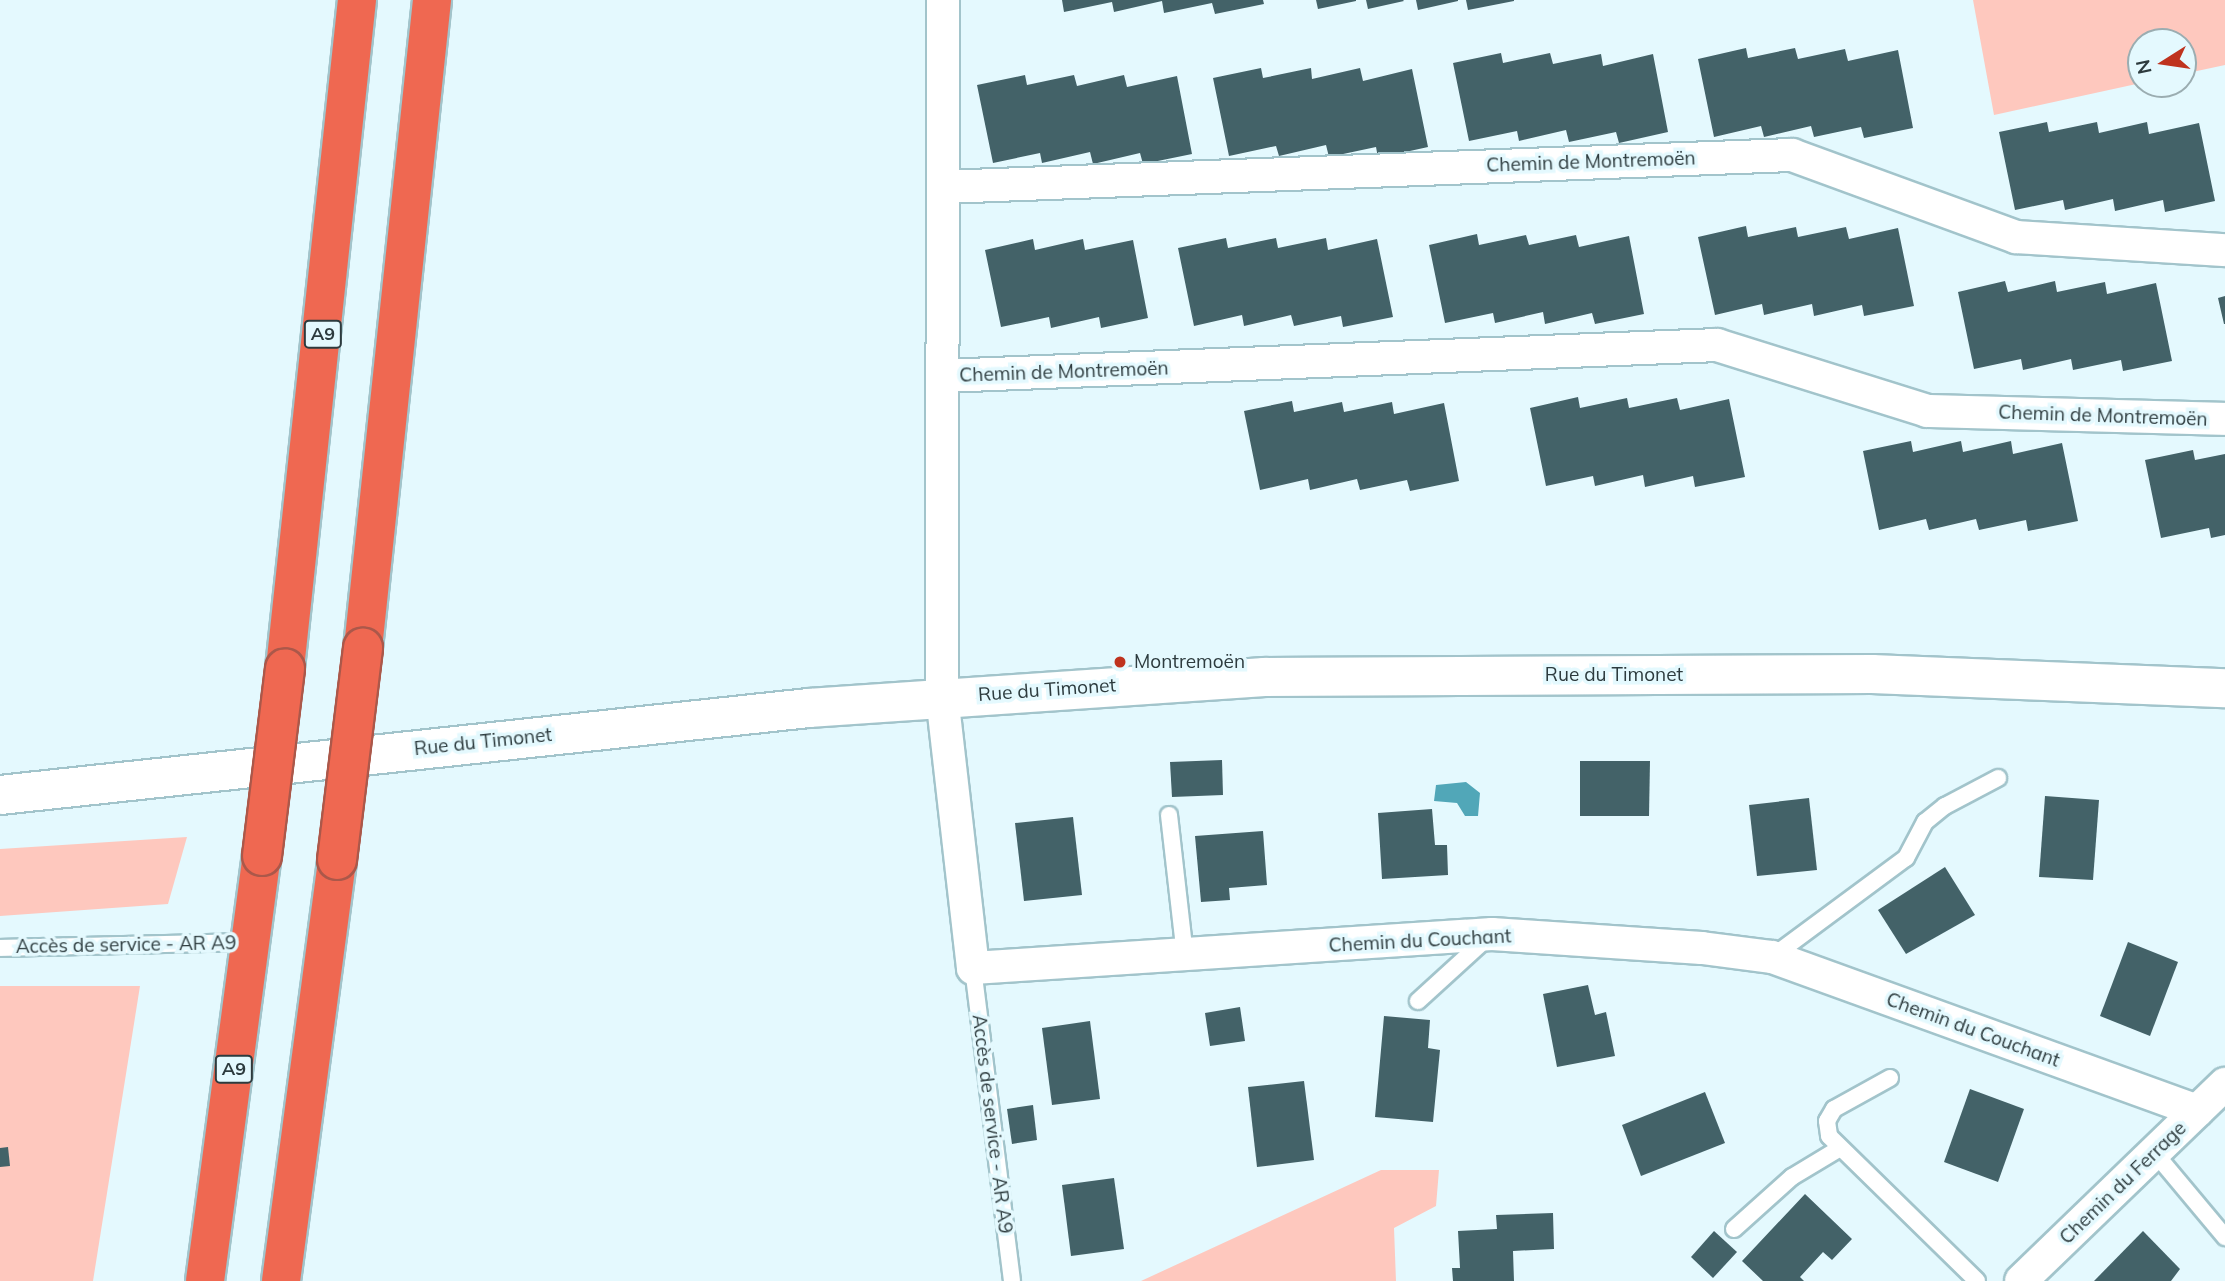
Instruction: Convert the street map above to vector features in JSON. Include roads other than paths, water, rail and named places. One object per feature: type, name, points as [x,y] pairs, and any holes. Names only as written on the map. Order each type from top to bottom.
[{"type":"highway","name":"A9","points":[[205,1281],[285,668],[357,0]]},
{"type":"highway","points":[[281,1281],[363,648],[432,0]]},
{"type":"main road","name":"Rue du Timonet","points":[[0,795],[942,696],[1278,677],[1872,674],[2225,688]]},
{"type":"street","name":"Chemin de Montremoën","points":[[942,696],[943,0]]},
{"type":"street","name":"Chemin de Montremoën","points":[[943,187],[1791,155],[2016,237],[2225,250]]},
{"type":"street","name":"Chemin de Montremoën","points":[[943,376],[1717,345],[1927,411],[2225,419]]},
{"type":"street","points":[[942,696],[973,968]]},
{"type":"street","name":"Chemin du Couchant","points":[[973,968],[1492,934],[1772,957],[2197,1111]]},
{"type":"street","name":"Chemin du Ferrage","points":[[2021,1281],[2225,1084]]},
{"type":"lane","points":[[1772,957],[1906,858],[1925,822],[1945,806],[1998,778]]},
{"type":"lane","points":[[1169,815],[1185,955]]},
{"type":"lane","points":[[1418,1001],[1492,934]]},
{"type":"lane","name":"Accès de service - AR A9","points":[[0,948],[251,942]]},
{"type":"lane","name":"Accès de service - AR A9","points":[[973,968],[1012,1281]]},
{"type":"lane","points":[[1890,1078],[1834,1109],[1827,1121],[1840,1149],[1978,1281]]},
{"type":"lane","points":[[1734,1229],[1792,1177],[1840,1149]]},
{"type":"lane","points":[[2154,1152],[2225,1237]]},
{"type":"water","points":[[1466,782],[1480,793],[1478,816],[1465,816],[1457,803],[1434,801],[1436,785]]},
{"type":"place","name":"Montremoën","points":[[1120,662]]}]
